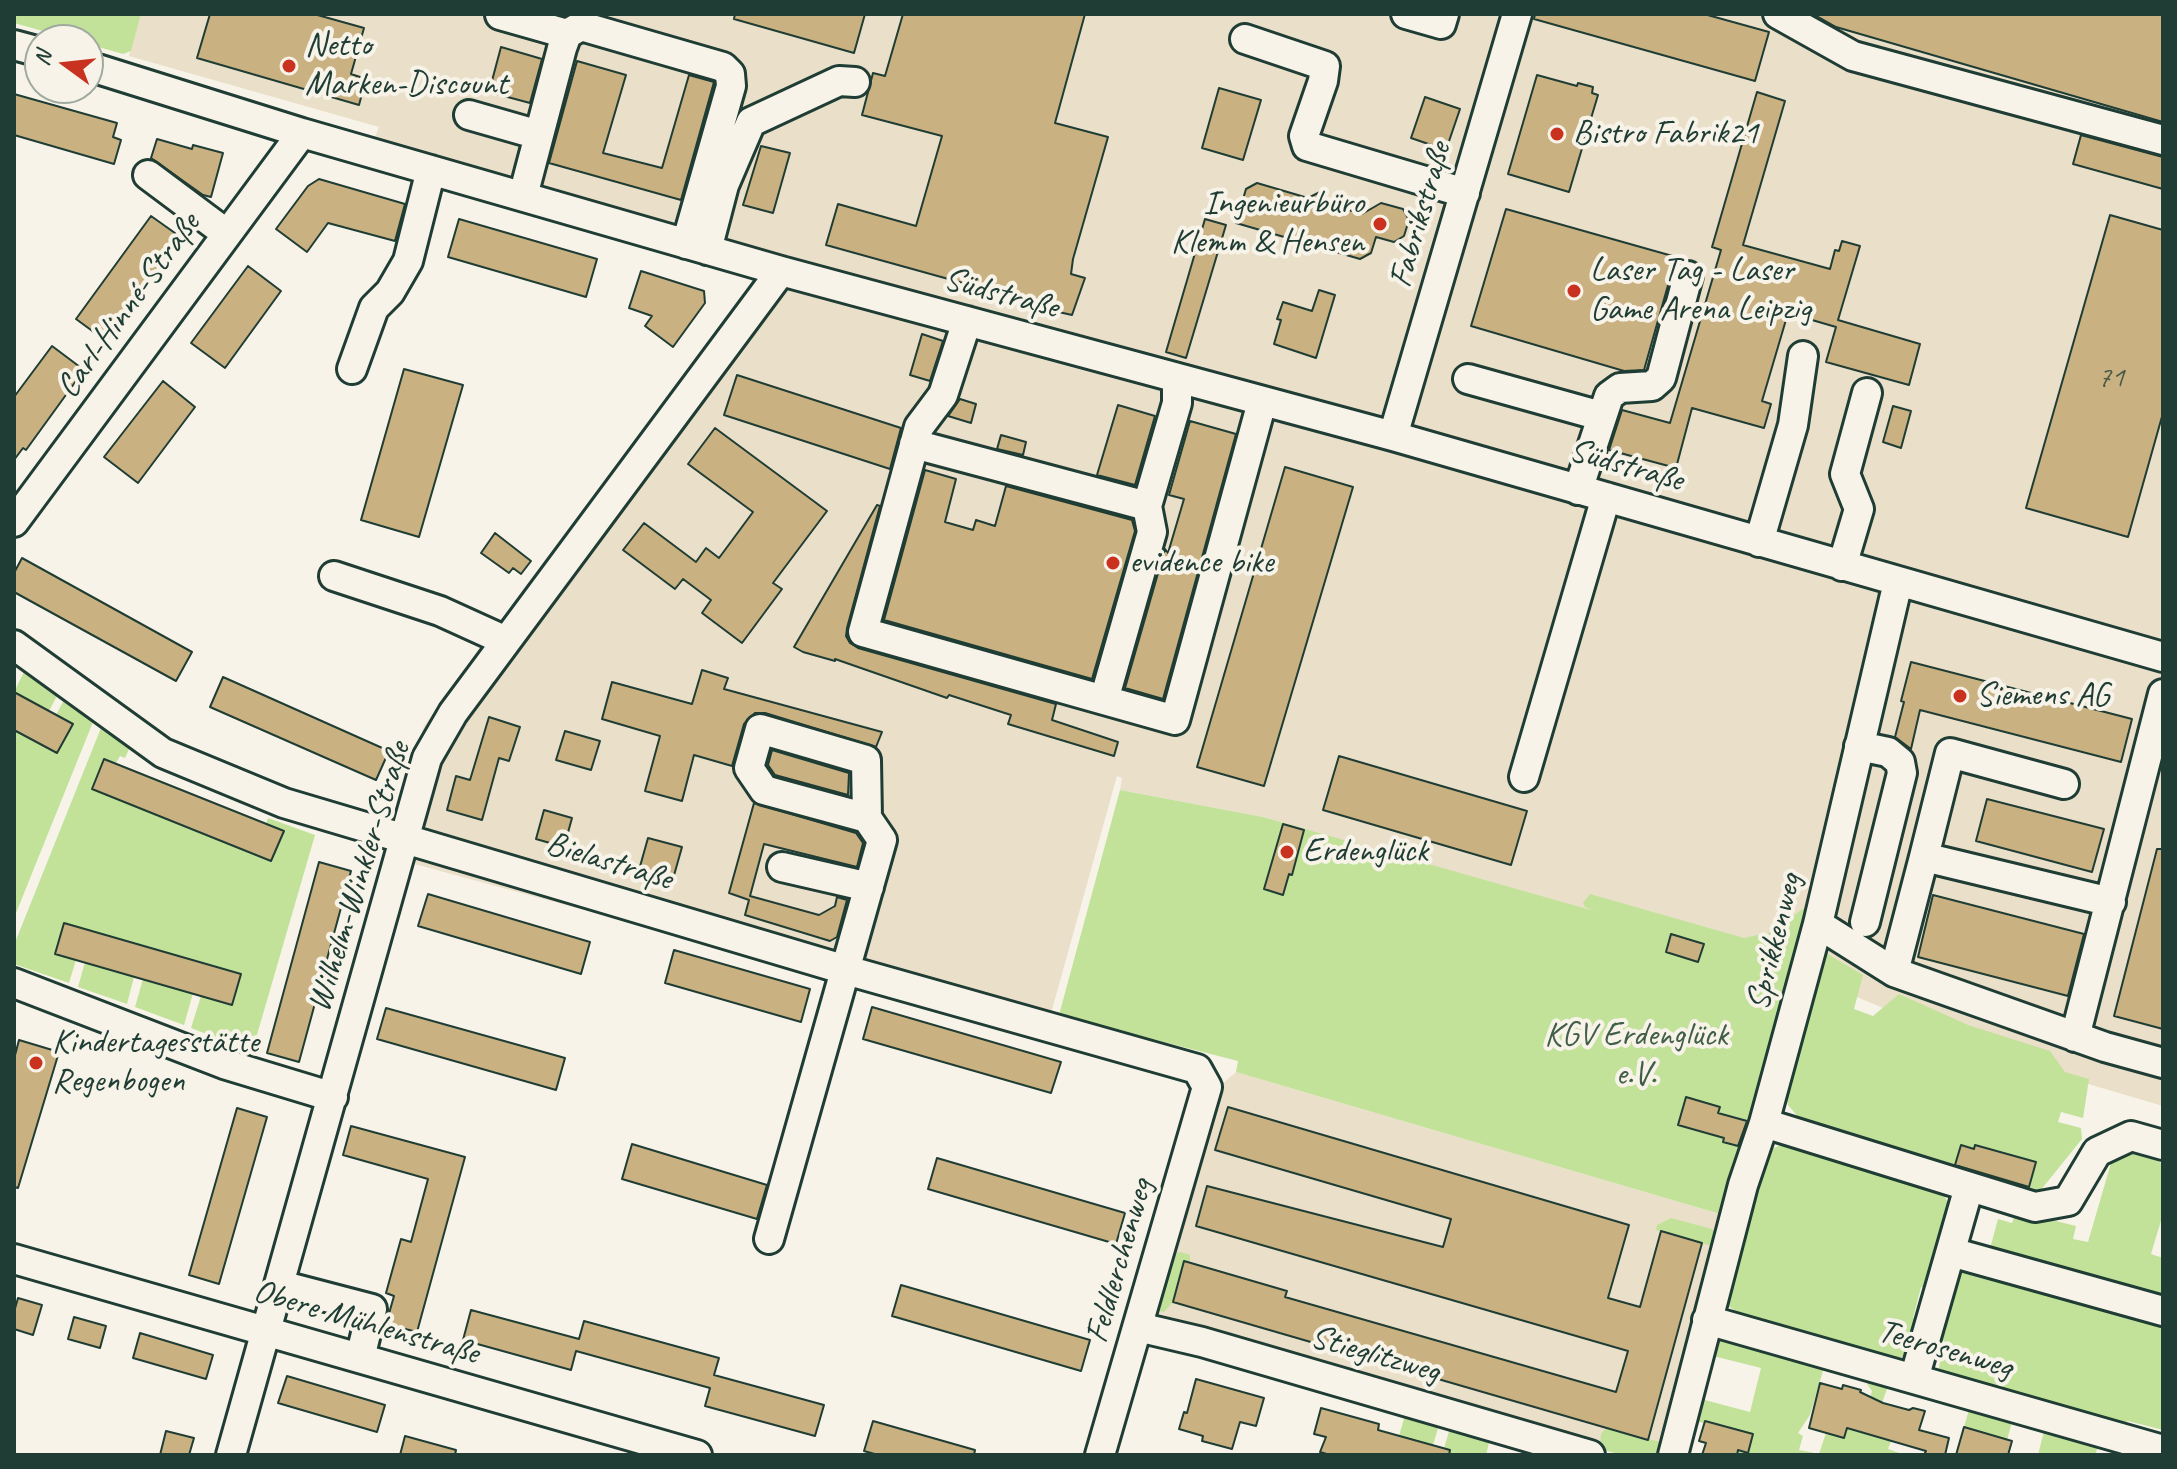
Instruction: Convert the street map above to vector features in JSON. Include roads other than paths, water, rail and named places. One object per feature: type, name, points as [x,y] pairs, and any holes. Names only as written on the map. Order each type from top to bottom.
[{"type":"street","points":[[1406,14],[1441,24],[1444,14]]},
{"type":"street","name":"Fabrikstraße","points":[[1393,436],[1517,14]]},
{"type":"street","points":[[1778,14],[1853,56],[2163,140]]},
{"type":"street","points":[[500,15],[567,34]]},
{"type":"street","points":[[523,196],[567,34],[581,26],[723,67],[730,74],[731,86],[696,247]]},
{"type":"street","points":[[1245,39],[1325,66],[1304,136],[1307,146],[1465,193]]},
{"type":"street","name":"Südstraße","points":[[104,71],[302,133],[696,247],[1393,436],[2163,657]]},
{"type":"street","points":[[696,247],[751,122],[839,81],[855,82]]},
{"type":"street","points":[[469,115],[539,135]]},
{"type":"street","name":"Carl-Hinné-Straße","points":[[14,522],[302,133]]},
{"type":"street","points":[[352,369],[374,308],[390,292],[408,261],[431,170]]},
{"type":"street","points":[[148,175],[227,234]]},
{"type":"street","name":"Wilhelm-Winkler-Straße","points":[[231,1455],[427,758],[453,713],[781,271]]},
{"type":"street","points":[[1578,490],[1609,396],[1620,388],[1652,386],[1661,378],[1688,276]]},
{"type":"street","points":[[967,321],[943,395],[919,427],[863,632],[1175,720],[1262,402]]},
{"type":"street","points":[[1759,542],[1793,425],[1803,356]]},
{"type":"street","points":[[1104,700],[1152,532],[1147,506],[1177,403],[1177,378]]},
{"type":"street","points":[[1468,379],[1601,416]]},
{"type":"street","points":[[1842,566],[1859,509],[1845,474],[1867,393]]},
{"type":"street","points":[[914,444],[1147,506]]},
{"type":"street","points":[[1524,777],[1606,497]]},
{"type":"street","points":[[334,576],[440,611],[506,641]]},
{"type":"street","name":"Sprikkenweg","points":[[1673,1455],[1743,1185],[1764,1123],[1818,924],[1898,582]]},
{"type":"street","name":"Bielastraße","points":[[14,645],[163,753],[284,803],[846,970],[1197,1069],[1207,1087]]},
{"type":"street","points":[[2075,1037],[2163,694]]},
{"type":"street","points":[[1859,746],[1888,752],[1900,762],[1902,773],[1865,922]]},
{"type":"street","points":[[1894,972],[1950,753],[2064,784]]},
{"type":"street","points":[[769,1239],[882,840],[867,818]]},
{"type":"street","points":[[1924,857],[2111,902]]},
{"type":"street","points":[[782,867],[869,887]]},
{"type":"street","points":[[1818,924],[1894,972],[2075,1037],[2163,1063]]},
{"type":"street","points":[[14,983],[224,1064],[333,1097]]},
{"type":"street","name":"Feldlerchenweg","points":[[1100,1455],[1207,1087]]},
{"type":"street","points":[[1764,1123],[2035,1207],[2068,1201],[2097,1152],[2131,1136],[2163,1145]]},
{"type":"street","points":[[1914,1379],[1969,1187]]},
{"type":"street","points":[[1951,1252],[2163,1311]]},
{"type":"street","name":"Obere Mühlenstraße","points":[[14,1259],[697,1455]]},
{"type":"street","points":[[280,1285],[372,1309],[360,1358]]},
{"type":"street","name":"Teerosenweg","points":[[1707,1320],[2163,1450]]},
{"type":"street","name":"Stieglitzweg","points":[[1138,1327],[1202,1342],[1590,1455]]},
{"type":"place","name":"Netto Marken-Discount","points":[[289,66]]},
{"type":"place","name":"Bistro Fabrik21","points":[[1557,134]]},
{"type":"place","name":"Ingenieurbüro Klemm & Hensen","points":[[1380,224]]},
{"type":"place","name":"Laser Tag - Laser Game Arena Leipzig","points":[[1574,291]]},
{"type":"place","name":"evidence bike","points":[[1113,563]]},
{"type":"place","name":"Siemens AG","points":[[1960,696]]},
{"type":"place","name":"Erdenglück","points":[[1287,852]]},
{"type":"place","name":"Kindertagesstätte Regenbogen","points":[[36,1063]]},
{"type":"park label","name":"KGV Erdenglück e.V.","points":[[1636,1056]]}]
